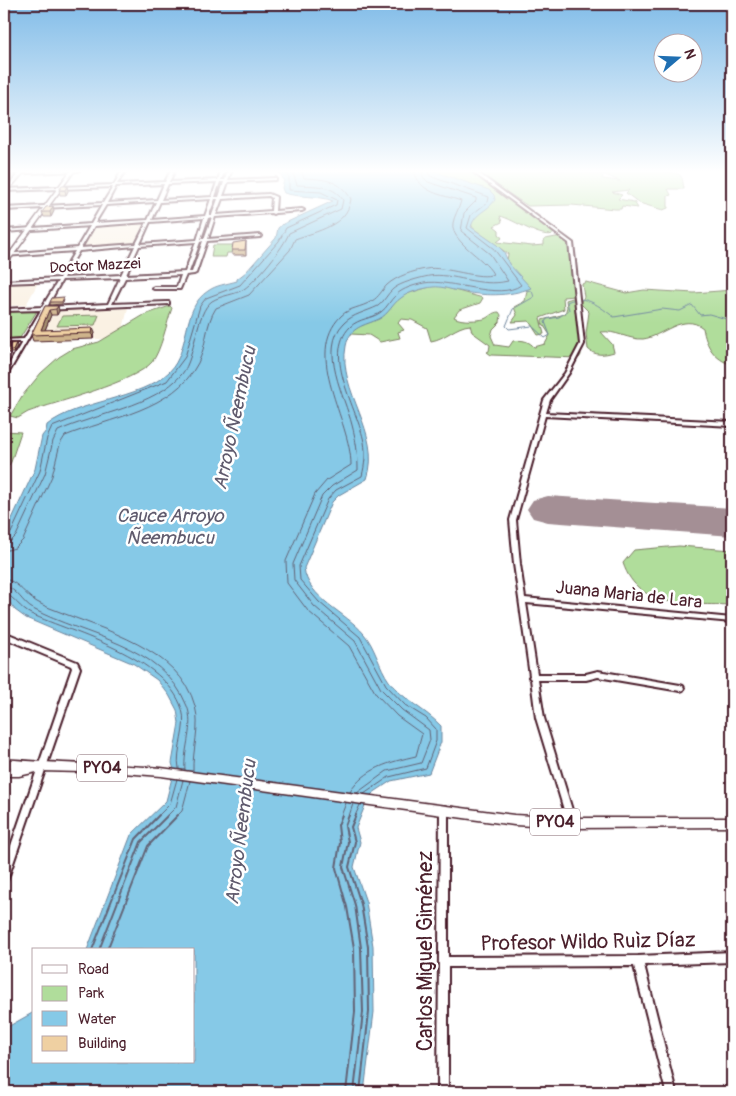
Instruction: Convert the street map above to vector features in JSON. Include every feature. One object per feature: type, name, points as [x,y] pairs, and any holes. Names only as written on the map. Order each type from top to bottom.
[{"type":"main road","points":[[4,264],[35,221]]},
{"type":"main road","name":"PY04","points":[[4,763],[42,767],[123,768],[161,772],[514,820],[572,823],[732,823]]},
{"type":"main road","name":"PY04","points":[[4,772],[19,772],[42,767]]},
{"type":"street","points":[[4,377],[94,221]]},
{"type":"street","points":[[4,231],[148,221]]},
{"type":"street","points":[[110,304],[150,221]]},
{"type":"street","points":[[154,288],[179,288],[205,221]]},
{"type":"street","points":[[205,240],[212,221]]},
{"type":"street","points":[[544,221],[569,239],[571,243],[582,344],[567,373],[553,391],[543,414],[513,520],[517,564],[524,600],[540,718],[572,823]]},
{"type":"street","points":[[4,255],[260,236]]},
{"type":"street","name":"Doctor Mazzei","points":[[4,282],[194,273],[205,240]]},
{"type":"street","points":[[4,309],[167,303]]},
{"type":"street","points":[[4,341],[25,340]]},
{"type":"street","points":[[543,414],[732,424]]},
{"type":"street","name":"Juana Marìa de Lara","points":[[524,600],[732,620]]},
{"type":"street","points":[[4,635],[74,664],[76,668],[4,878]]},
{"type":"street","points":[[533,677],[586,678],[598,674],[680,688]]},
{"type":"street","name":"Carlos Miguel Giménez","points":[[443,1092],[444,810]]},
{"type":"street","name":"Profesor Wildo Ruìz Díaz","points":[[444,962],[638,962],[732,958]]},
{"type":"street","points":[[638,962],[671,1092]]},
{"type":"shaded area","points":[[146,223],[137,243],[83,247],[95,227]]},
{"type":"shaded area","points":[[38,283],[26,305],[4,306],[4,284]]},
{"type":"shaded area","points":[[128,308],[121,338],[33,342],[45,311]]},
{"type":"green space","points":[[471,221],[502,221],[494,226],[499,230],[502,238],[497,242],[532,246],[544,245],[545,239],[562,236],[569,244],[575,296],[563,297],[564,309],[540,318],[544,334],[538,335],[529,321],[512,322],[517,315],[514,307],[525,301],[527,291],[507,261],[508,254],[473,228]]},
{"type":"green space","points":[[513,221],[539,221],[555,233],[550,235],[536,232]]},
{"type":"green space","points":[[213,245],[233,245],[231,253],[227,253],[226,257],[211,257]]},
{"type":"green space","points":[[586,282],[626,293],[644,290],[694,293],[732,290],[732,365],[720,359],[712,351],[706,341],[703,328],[688,323],[680,324],[643,339],[612,332],[601,332],[612,344],[614,352],[607,354],[594,353],[588,349],[586,334],[589,312],[580,303],[584,297],[582,284]]},
{"type":"green space","points":[[436,285],[483,298],[480,303],[459,310],[454,317],[457,319],[479,320],[499,312],[501,315],[500,322],[493,329],[491,336],[495,345],[509,347],[513,341],[517,340],[526,341],[534,347],[545,344],[550,335],[542,320],[565,314],[566,300],[576,297],[581,355],[579,358],[491,355],[487,352],[490,345],[472,332],[470,325],[431,341],[427,328],[412,320],[401,319],[398,323],[404,330],[398,332],[400,338],[380,342],[369,335],[345,332],[393,298]]},
{"type":"green space","points":[[170,306],[172,308],[158,351],[152,362],[143,369],[113,384],[28,412],[18,418],[10,416],[22,396],[41,373],[59,357],[72,349],[99,342],[144,315]]},
{"type":"green space","points":[[37,311],[20,338],[4,339],[4,312]]},
{"type":"green space","points":[[99,315],[95,325],[57,326],[62,316]]},
{"type":"green space","points":[[4,431],[21,432],[11,462],[4,473]]},
{"type":"green space","points":[[679,546],[732,550],[732,605],[683,603],[653,597],[641,590],[631,579],[623,563],[634,550]]},
{"type":"water","name":"Cauce Arroyo Ñeembucu","points":[[289,221],[473,221],[471,227],[504,252],[509,264],[531,288],[495,295],[436,287],[416,291],[398,300],[379,319],[363,325],[354,331],[348,339],[346,346],[345,363],[348,379],[369,445],[370,462],[367,479],[339,495],[332,502],[304,568],[307,579],[320,597],[364,634],[389,681],[395,688],[441,726],[441,742],[429,773],[391,781],[373,793],[368,798],[356,828],[360,842],[354,867],[366,902],[373,946],[374,1012],[364,1092],[4,1092],[4,1029],[32,1013],[32,1064],[195,1064],[195,948],[88,948],[131,835],[166,801],[174,770],[172,763],[179,723],[177,710],[169,695],[157,680],[134,664],[26,618],[15,610],[4,595],[4,536],[35,469],[42,436],[46,431],[47,425],[75,410],[142,389],[169,372],[181,352],[190,318],[199,298],[215,287],[237,281],[276,238],[278,228]]},
{"type":"building","points":[[246,241],[245,250],[232,250],[233,243]]},
{"type":"building","points":[[64,297],[62,302],[50,302],[52,298]]},
{"type":"building","points":[[45,306],[58,306],[56,309],[49,310],[41,330],[93,328],[92,333],[31,335]]},
{"type":"building","points":[[16,343],[13,350],[7,350],[10,344]]},
{"type":"waterway","points":[[526,290],[532,291],[534,297],[513,309],[506,326],[509,329],[532,326],[545,338],[550,335],[545,322],[547,319],[559,317],[569,310],[567,302],[580,299],[592,302],[614,317],[662,309],[680,311],[692,305],[700,315],[709,314],[730,320],[732,327]]},
{"type":"waterway","points":[[732,334],[729,344],[732,347]]},
{"type":"runway","points":[[548,509],[732,522]]},
{"type":"water label","name":"Arroyo Ñeembucu","points":[[235,418]]},
{"type":"water label","name":"Arroyo Ñeembucu","points":[[241,832]]}]
